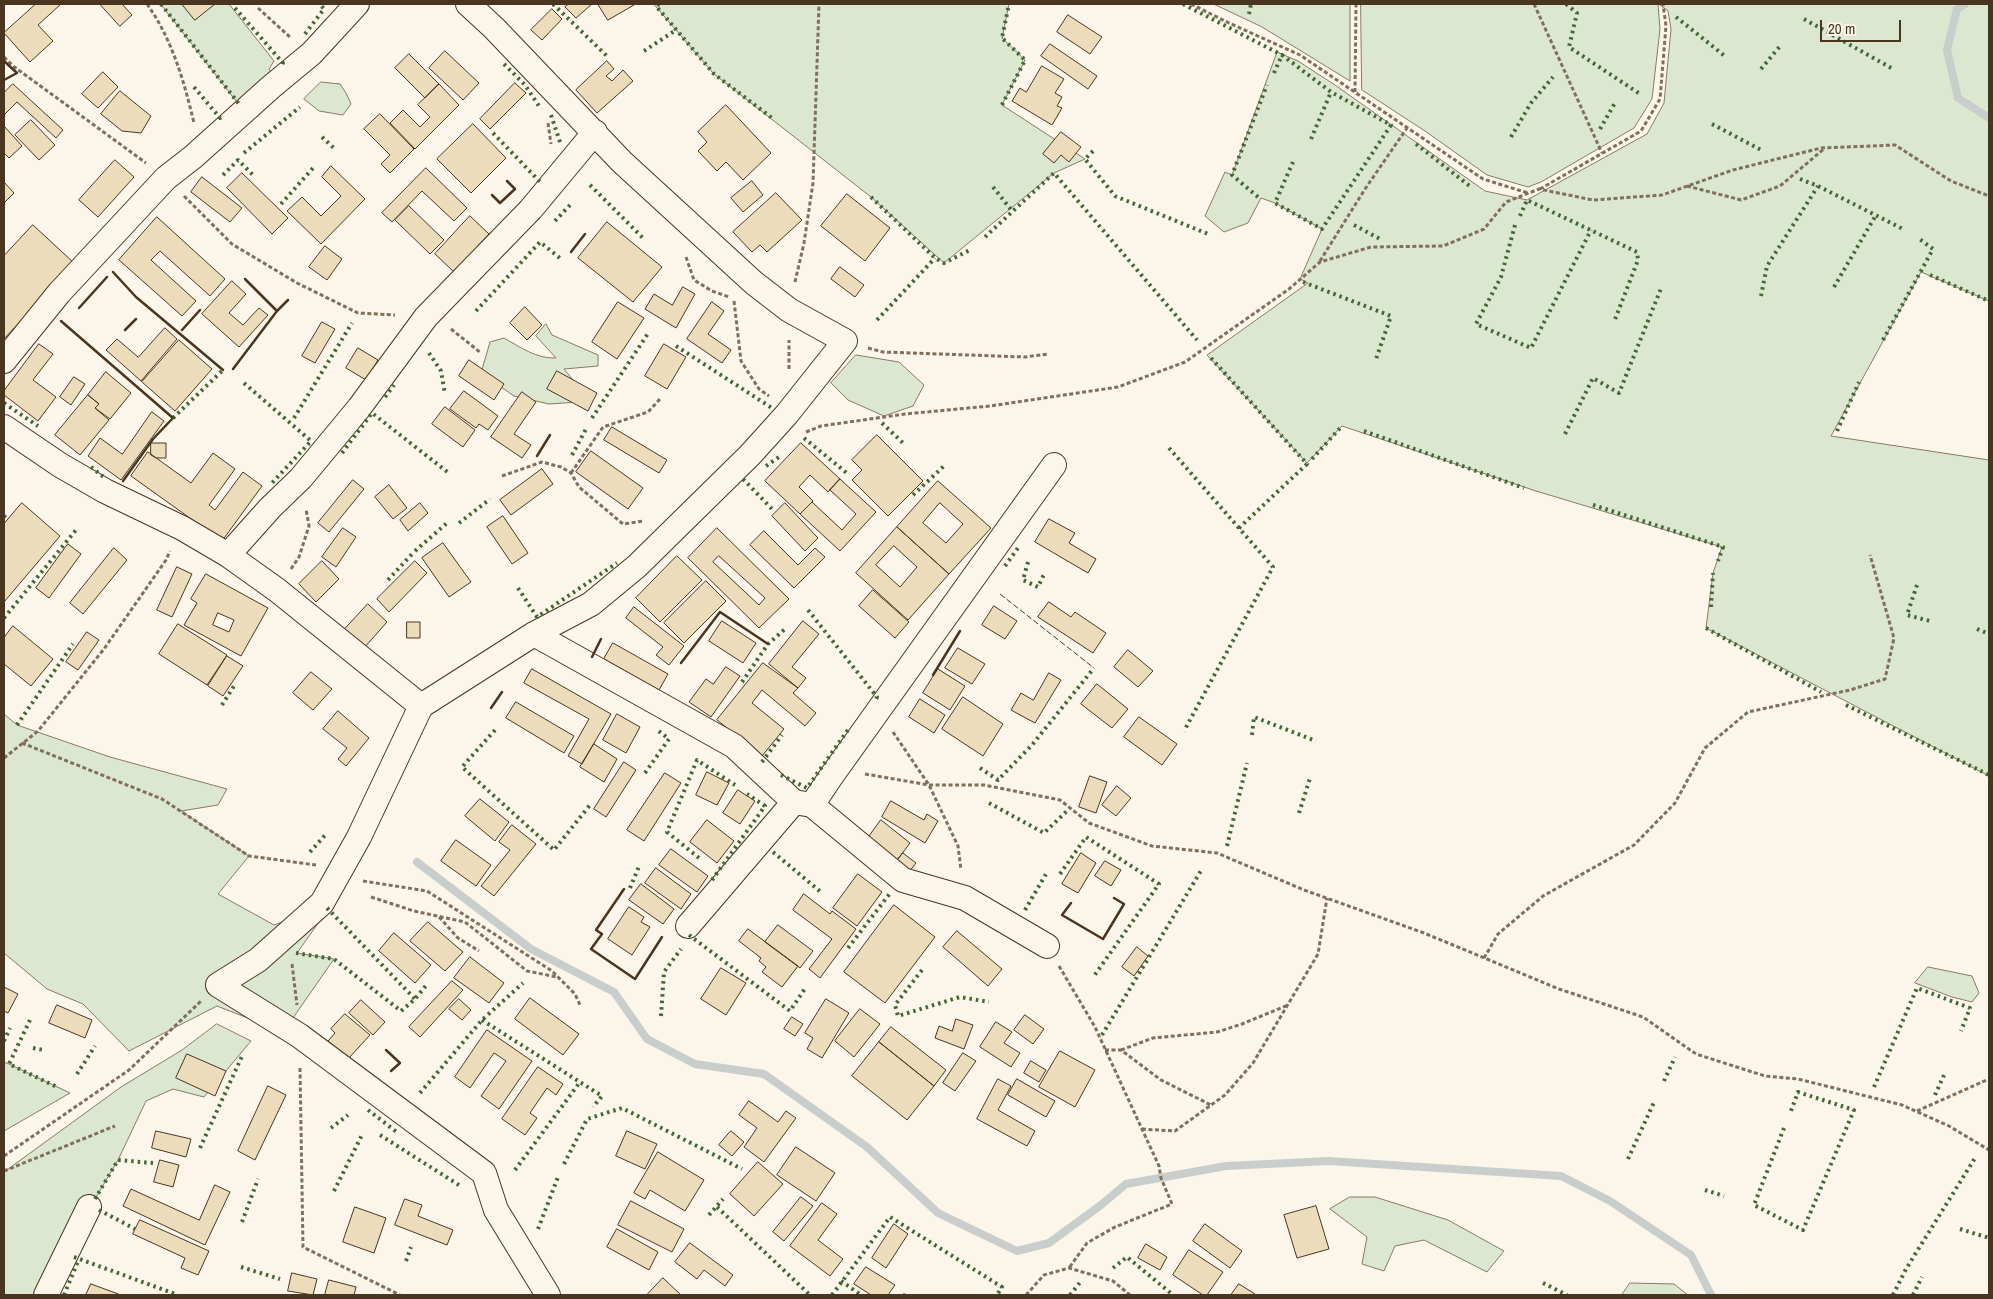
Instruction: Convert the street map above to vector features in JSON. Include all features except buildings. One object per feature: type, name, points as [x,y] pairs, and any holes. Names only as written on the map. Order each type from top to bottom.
[{"type":"street","points":[[4,361],[59,293],[166,178],[193,157],[312,53],[357,4]]},
{"type":"street","points":[[468,4],[494,28],[622,162],[754,283],[789,310],[845,341],[787,414],[750,454],[637,566],[591,604],[534,634],[421,706],[342,869],[322,903],[258,960],[218,985],[300,1036],[484,1173],[496,1210],[548,1295]]},
{"type":"street","points":[[228,555],[270,508],[301,478],[359,408],[426,317],[531,208],[595,132]]},
{"type":"street","points":[[4,427],[60,465],[105,491],[182,528],[228,555],[278,590],[421,706]]},
{"type":"street","points":[[688,926],[830,778],[1054,465]]},
{"type":"street","points":[[534,634],[734,746],[803,804],[904,880],[965,898],[1047,946]]},
{"type":"street","points":[[46,1295],[89,1207]]},
{"type":"path","points":[[147,4],[159,21],[183,78],[196,128],[193,157]]},
{"type":"path","points":[[787,414],[790,357],[789,310],[804,242],[812,183],[819,4]]},
{"type":"path","points":[[1191,4],[1300,55],[1483,179],[1528,193]]},
{"type":"path","points":[[1355,92],[1356,4]]},
{"type":"path","points":[[1534,4],[1602,153]]},
{"type":"path","points":[[1320,262],[1371,247],[1443,246],[1484,229],[1506,202],[1539,189],[1641,131],[1660,99],[1666,26],[1663,4]]},
{"type":"path","points":[[258,8],[295,41],[312,53]]},
{"type":"path","points":[[4,58],[166,178],[232,244],[297,283],[358,313],[426,317],[442,323],[482,354]]},
{"type":"path","points":[[803,433],[821,426],[905,414],[990,406],[1118,388],[1184,362],[1288,289],[1320,262],[1365,189],[1408,128]]},
{"type":"path","points":[[1539,189],[1593,200],[1662,195],[1733,170],[1825,148],[1895,145],[1951,181],[1989,196]]},
{"type":"path","points":[[1687,186],[1741,200],[1780,186],[1825,148]]},
{"type":"path","points":[[684,252],[694,280],[712,291],[734,299],[741,361],[759,389],[774,400],[787,414]]},
{"type":"path","points":[[845,341],[883,352],[1025,357],[1048,354]]},
{"type":"path","points":[[571,473],[603,427],[648,412],[660,399]]},
{"type":"path","points":[[502,476],[542,462],[561,467],[571,473],[579,487],[623,524],[649,520]]},
{"type":"path","points":[[278,590],[299,557],[308,526],[301,478]]},
{"type":"path","points":[[4,758],[38,731],[104,649],[166,560],[182,528]]},
{"type":"path","points":[[1484,958],[1498,934],[1543,896],[1634,845],[1674,804],[1705,748],[1748,712],[1850,690],[1885,679],[1894,638],[1870,555]]},
{"type":"path","points":[[877,714],[898,736],[929,785],[958,846],[965,898]]},
{"type":"path","points":[[22,743],[162,800],[249,856],[342,869],[366,883],[426,891],[552,971],[575,994],[580,1005]]},
{"type":"path","points":[[830,778],[871,774],[929,785],[984,785],[1060,800],[1089,823],[1152,846],[1217,853],[1327,898],[1424,933],[1559,989],[1642,1017],[1696,1054],[1765,1076],[1798,1079],[1902,1105],[1949,1126],[1989,1150]]},
{"type":"path","points":[[371,898],[465,922],[526,971],[559,978]]},
{"type":"path","points":[[1142,1129],[1175,1130],[1225,1095],[1253,1063],[1318,954],[1327,898]]},
{"type":"path","points":[[438,916],[458,938],[479,951]]},
{"type":"path","points":[[1047,946],[1095,1027],[1159,1166],[1161,1178],[1172,1204],[1115,1227],[1087,1243],[1069,1268]]},
{"type":"path","points":[[291,960],[300,1036],[303,1247],[400,1295]]},
{"type":"path","points":[[4,1156],[129,1070],[218,985]]},
{"type":"path","points":[[1105,1050],[1122,1050],[1154,1038],[1217,1032],[1242,1024],[1289,1004]]},
{"type":"path","points":[[1122,1050],[1161,1080],[1211,1105]]},
{"type":"path","points":[[1916,1111],[1989,1079]]},
{"type":"path","points":[[4,1171],[115,1126]]},
{"type":"path","points":[[1026,1295],[1044,1275],[1069,1268],[1113,1281],[1130,1295]]},
{"type":"green space","points":[[161,4],[229,4],[274,61],[269,69],[281,89],[239,104]]},
{"type":"green space","points":[[654,4],[1009,4],[1002,38],[1025,60],[1002,105],[1085,159],[1054,173],[944,263],[871,197],[714,74]]},
{"type":"green space","points":[[1214,4],[1350,4],[1350,81],[1262,27]]},
{"type":"green space","points":[[1361,4],[1658,4],[1660,29],[1652,99],[1634,128],[1541,182],[1528,187],[1487,175],[1425,131],[1362,90]]},
{"type":"green space","points":[[1659,4],[1989,4],[1989,301],[1921,272],[1831,436],[1989,460],[1989,776],[1706,628],[1713,573],[1722,547],[1536,491],[1342,426],[1307,463],[1207,355],[1308,283],[1300,279],[1322,229],[1275,203],[1261,198],[1248,223],[1224,232],[1205,216],[1225,172],[1232,175],[1277,52],[1298,61],[1335,85],[1485,191],[1527,200],[1647,134],[1664,103],[1671,29],[1668,11]]},
{"type":"green space","points":[[321,82],[340,84],[346,93],[351,104],[343,115],[319,111],[304,99]]},
{"type":"green space","points":[[546,324],[552,335],[598,355],[598,366],[564,369],[578,386],[578,402],[549,404],[514,396],[481,373],[490,342],[504,338],[522,349],[542,357],[556,358],[536,336]]},
{"type":"green space","points":[[856,355],[899,362],[924,385],[913,406],[884,416],[848,400],[831,383]]},
{"type":"green space","points":[[4,714],[17,725],[110,757],[227,789],[218,805],[181,811],[249,856],[218,894],[274,925],[301,915],[319,922],[297,953],[334,959],[279,1038],[263,1024],[217,1006],[129,1051],[83,1004],[47,989],[4,953]]},
{"type":"green space","points":[[1928,967],[1972,976],[1979,993],[1972,1002],[1952,997],[1915,983]]},
{"type":"green space","points":[[217,1024],[251,1041],[204,1097],[173,1089],[146,1101],[118,1160],[95,1199],[48,1295],[4,1295],[4,1172],[121,1087],[182,1050]]},
{"type":"green space","points":[[4,1062],[9,1064],[70,1093],[4,1131]]},
{"type":"green space","points":[[1350,1197],[1375,1197],[1448,1220],[1504,1251],[1487,1272],[1424,1240],[1395,1246],[1384,1271],[1362,1264],[1367,1237],[1330,1209]]},
{"type":"green space","points":[[1630,1283],[1674,1284],[1688,1295],[1622,1295]]},
{"type":"waterway","points":[[1965,4],[1957,9],[1947,50],[1958,98],[1989,118]]},
{"type":"waterway","points":[[417,862],[531,949],[614,992],[647,1039],[695,1064],[764,1074],[867,1147],[938,1213],[1017,1251],[1049,1243],[1126,1184],[1226,1166],[1329,1161],[1561,1176],[1610,1201],[1691,1255],[1711,1295]]},
{"type":"hedge","points":[[161,4],[239,104]]},
{"type":"hedge","points":[[305,34],[324,9],[320,4]]},
{"type":"hedge","points":[[553,4],[608,57]]},
{"type":"hedge","points":[[659,4],[656,6],[714,74],[772,118]]},
{"type":"hedge","points":[[1002,105],[1025,60],[1002,38],[1009,4]]},
{"type":"hedge","points":[[1183,4],[1282,55]]},
{"type":"hedge","points":[[1249,14],[1251,4]]},
{"type":"hedge","points":[[1566,4],[1577,13],[1569,47],[1640,94]]},
{"type":"hedge","points":[[235,8],[283,63],[280,66]]},
{"type":"hedge","points":[[1676,17],[1726,57]]},
{"type":"hedge","points":[[1804,19],[1893,69]]},
{"type":"hedge","points":[[644,51],[676,30]]},
{"type":"hedge","points":[[1761,69],[1781,45]]},
{"type":"hedge","points":[[1274,73],[1282,55],[1331,92],[1391,125],[1322,229],[1275,203],[1293,162]]},
{"type":"hedge","points":[[504,64],[525,85],[541,109]]},
{"type":"hedge","points":[[1511,137],[1531,103],[1553,77]]},
{"type":"hedge","points":[[1258,197],[1232,175],[1267,85]]},
{"type":"hedge","points":[[194,87],[220,118],[222,116]]},
{"type":"hedge","points":[[1311,139],[1331,92]]},
{"type":"hedge","points":[[1600,129],[1616,101]]},
{"type":"hedge","points":[[244,153],[300,107]]},
{"type":"hedge","points":[[551,115],[561,145]]},
{"type":"hedge","points":[[1712,124],[1763,151]]},
{"type":"hedge","points":[[493,133],[542,184]]},
{"type":"hedge","points":[[322,137],[336,150]]},
{"type":"hedge","points":[[1416,144],[1471,187]]},
{"type":"hedge","points":[[1093,151],[1085,159],[1115,196],[1208,234]]},
{"type":"hedge","points":[[223,175],[238,160],[254,176]]},
{"type":"hedge","points":[[281,204],[313,168]]},
{"type":"hedge","points":[[985,237],[1054,173],[1197,340]]},
{"type":"hedge","points":[[1800,179],[1818,186],[1903,229]]},
{"type":"hedge","points":[[590,185],[643,238]]},
{"type":"hedge","points":[[1761,296],[1767,266],[1818,186]]},
{"type":"hedge","points":[[993,187],[1013,212]]},
{"type":"hedge","points":[[871,197],[935,258],[944,263],[970,250]]},
{"type":"hedge","points":[[1520,216],[1527,200],[1637,252],[1638,260],[1614,322]]},
{"type":"hedge","points":[[555,221],[570,205]]},
{"type":"hedge","points":[[1834,287],[1876,215]]},
{"type":"hedge","points":[[1354,225],[1382,240]]},
{"type":"hedge","points":[[1515,225],[1501,277],[1476,324],[1531,348],[1591,230]]},
{"type":"hedge","points":[[1883,340],[1933,249],[1918,238]]},
{"type":"hedge","points":[[476,311],[540,242],[561,259]]},
{"type":"hedge","points":[[877,320],[935,258]]},
{"type":"hedge","points":[[1930,275],[1989,301]]},
{"type":"hedge","points":[[1303,282],[1391,316],[1376,359]]},
{"type":"hedge","points":[[1565,434],[1593,378],[1619,393],[1662,286]]},
{"type":"hedge","points":[[294,418],[352,323]]},
{"type":"hedge","points":[[592,418],[649,332]]},
{"type":"hedge","points":[[676,346],[772,408]]},
{"type":"hedge","points":[[429,353],[441,371],[445,394]]},
{"type":"hedge","points":[[1211,358],[1307,464],[1239,528]]},
{"type":"hedge","points":[[173,418],[223,370]]},
{"type":"hedge","points":[[1837,431],[1859,382]]},
{"type":"hedge","points":[[244,383],[311,441],[272,483]]},
{"type":"hedge","points":[[385,397],[394,385]]},
{"type":"hedge","points":[[4,403],[38,426]]},
{"type":"hedge","points":[[342,453],[372,413],[450,474]]},
{"type":"hedge","points":[[882,423],[903,443]]},
{"type":"hedge","points":[[1312,459],[1342,426]]},
{"type":"hedge","points":[[572,455],[586,429]]},
{"type":"hedge","points":[[1364,431],[1524,488]]},
{"type":"hedge","points":[[804,438],[848,474]]},
{"type":"hedge","points":[[1169,448],[1273,567],[1184,731]]},
{"type":"hedge","points":[[766,466],[782,455]]},
{"type":"hedge","points":[[913,495],[944,466]]},
{"type":"hedge","points":[[91,467],[105,478]]},
{"type":"hedge","points":[[743,479],[773,510]]},
{"type":"hedge","points":[[459,523],[490,499]]},
{"type":"hedge","points":[[1593,505],[1723,547],[1718,561]]},
{"type":"hedge","points":[[415,551],[447,523]]},
{"type":"hedge","points":[[4,618],[76,530]]},
{"type":"hedge","points":[[1005,566],[1018,548]]},
{"type":"hedge","points":[[388,580],[412,554]]},
{"type":"hedge","points":[[1028,562],[1023,580],[1038,587],[1045,572]]},
{"type":"hedge","points":[[518,588],[537,617],[617,563]]},
{"type":"hedge","points":[[1711,607],[1713,573]]},
{"type":"hedge","points":[[1917,585],[1907,615],[1930,621]]},
{"type":"hedge","points":[[808,610],[877,697],[876,699]]},
{"type":"hedge","points":[[1706,628],[1821,692]]},
{"type":"hedge","points":[[742,682],[768,644],[785,629]]},
{"type":"hedge","points":[[1977,629],[1989,634]]},
{"type":"hedge","points":[[17,725],[73,644]]},
{"type":"hedge","points":[[980,768],[998,780],[1032,745],[1094,668]]},
{"type":"hedge","points":[[222,705],[234,686]]},
{"type":"hedge","points":[[1846,705],[1989,775]]},
{"type":"hedge","points":[[1252,735],[1254,717],[1316,741]]},
{"type":"hedge","points":[[781,775],[807,788],[850,727]]},
{"type":"hedge","points":[[645,773],[669,739],[656,729]]},
{"type":"hedge","points":[[495,730],[462,767],[554,850],[590,805]]},
{"type":"hedge","points":[[762,762],[782,735]]},
{"type":"hedge","points":[[699,858],[667,832],[697,760],[735,785]]},
{"type":"hedge","points":[[1227,846],[1247,763]]},
{"type":"hedge","points":[[1299,813],[1310,778]]},
{"type":"hedge","points":[[712,880],[765,806],[747,794]]},
{"type":"hedge","points":[[989,803],[1044,833],[1067,811]]},
{"type":"hedge","points":[[310,852],[327,833]]},
{"type":"hedge","points":[[1060,874],[1086,837],[1159,884],[1094,976]]},
{"type":"hedge","points":[[773,852],[822,893]]},
{"type":"hedge","points":[[630,888],[640,864]]},
{"type":"hedge","points":[[1102,1035],[1202,869]]},
{"type":"hedge","points":[[1025,910],[1046,874]]},
{"type":"hedge","points":[[848,948],[891,892]]},
{"type":"hedge","points":[[327,908],[415,999]]},
{"type":"hedge","points":[[689,935],[790,1011],[806,987]]},
{"type":"hedge","points":[[661,1016],[664,972],[681,949]]},
{"type":"hedge","points":[[296,953],[334,959],[401,1011],[415,999],[428,983]]},
{"type":"hedge","points":[[922,970],[895,1005],[898,1016],[960,997],[989,1002]]},
{"type":"hedge","points":[[420,1093],[482,1020],[523,983]]},
{"type":"hedge","points":[[1874,1087],[1917,988],[1970,1008],[1961,1031]]},
{"type":"hedge","points":[[30,1020],[9,1064],[57,1087]]},
{"type":"hedge","points":[[482,1020],[602,1096],[593,1107]]},
{"type":"hedge","points":[[4,1041],[10,1028]]},
{"type":"hedge","points":[[77,1074],[95,1046]]},
{"type":"hedge","points":[[33,1048],[44,1050]]},
{"type":"hedge","points":[[200,1148],[243,1054]]},
{"type":"hedge","points":[[1664,1081],[1675,1057]]},
{"type":"hedge","points":[[1935,1095],[1944,1075]]},
{"type":"hedge","points":[[515,1170],[580,1082]]},
{"type":"hedge","points":[[1784,1128],[1754,1205],[1803,1230],[1854,1110],[1798,1092],[1791,1111]]},
{"type":"hedge","points":[[1628,1159],[1655,1100]]},
{"type":"hedge","points":[[564,1164],[587,1119],[622,1108],[742,1169]]},
{"type":"hedge","points":[[368,1110],[398,1133]]},
{"type":"hedge","points":[[331,1128],[348,1115]]},
{"type":"hedge","points":[[334,1191],[362,1135]]},
{"type":"hedge","points":[[380,1135],[462,1187]]},
{"type":"hedge","points":[[1893,1295],[1906,1269],[1975,1158]]},
{"type":"hedge","points":[[95,1199],[118,1160],[153,1163]]},
{"type":"hedge","points":[[538,1229],[558,1177]]},
{"type":"hedge","points":[[242,1222],[258,1179]]},
{"type":"hedge","points":[[1705,1190],[1724,1196]]},
{"type":"hedge","points":[[709,1215],[723,1199]]},
{"type":"hedge","points":[[717,1207],[810,1295]]},
{"type":"hedge","points":[[99,1210],[135,1229]]},
{"type":"hedge","points":[[832,1295],[890,1217],[1002,1287],[997,1295]]},
{"type":"hedge","points":[[1960,1229],[1989,1238]]},
{"type":"hedge","points":[[406,1261],[411,1247]]},
{"type":"hedge","points":[[74,1257],[178,1295]]},
{"type":"hedge","points":[[1113,1268],[1127,1257],[1173,1295]]},
{"type":"hedge","points":[[64,1295],[79,1259]]},
{"type":"hedge","points":[[241,1267],[280,1279]]},
{"type":"hedge","points":[[1913,1295],[1922,1277]]},
{"type":"hedge","points":[[1070,1295],[1082,1280]]},
{"type":"hedge","points":[[841,1281],[861,1295]]},
{"type":"hedge","points":[[1543,1283],[1567,1295]]},
{"type":"fence","points":[[1000,594],[1094,668]]},
{"type":"wall","points":[[4,61],[17,73],[4,80]]},
{"type":"wall","points":[[492,195],[500,203],[515,189],[507,181]]},
{"type":"wall","points":[[571,252],[585,234]]},
{"type":"wall","points":[[113,272],[136,297],[223,370]]},
{"type":"wall","points":[[79,308],[107,277]]},
{"type":"wall","points":[[245,279],[277,311],[288,300]]},
{"type":"wall","points":[[182,330],[200,310]]},
{"type":"wall","points":[[233,369],[277,311]]},
{"type":"wall","points":[[125,330],[136,319]]},
{"type":"wall","points":[[61,321],[173,418],[153,439],[123,481]]},
{"type":"wall","points":[[537,456],[550,435]]},
{"type":"wall","points":[[681,663],[720,612],[768,644]]},
{"type":"wall","points":[[933,675],[960,631]]},
{"type":"wall","points":[[592,657],[601,639]]},
{"type":"wall","points":[[491,708],[502,692]]},
{"type":"wall","points":[[624,889],[596,930],[602,934],[591,949],[635,979],[662,937]]},
{"type":"wall","points":[[1071,903],[1062,915],[1103,939],[1124,904],[1114,898]]},
{"type":"wall","points":[[386,1050],[400,1063],[391,1071]]}]
